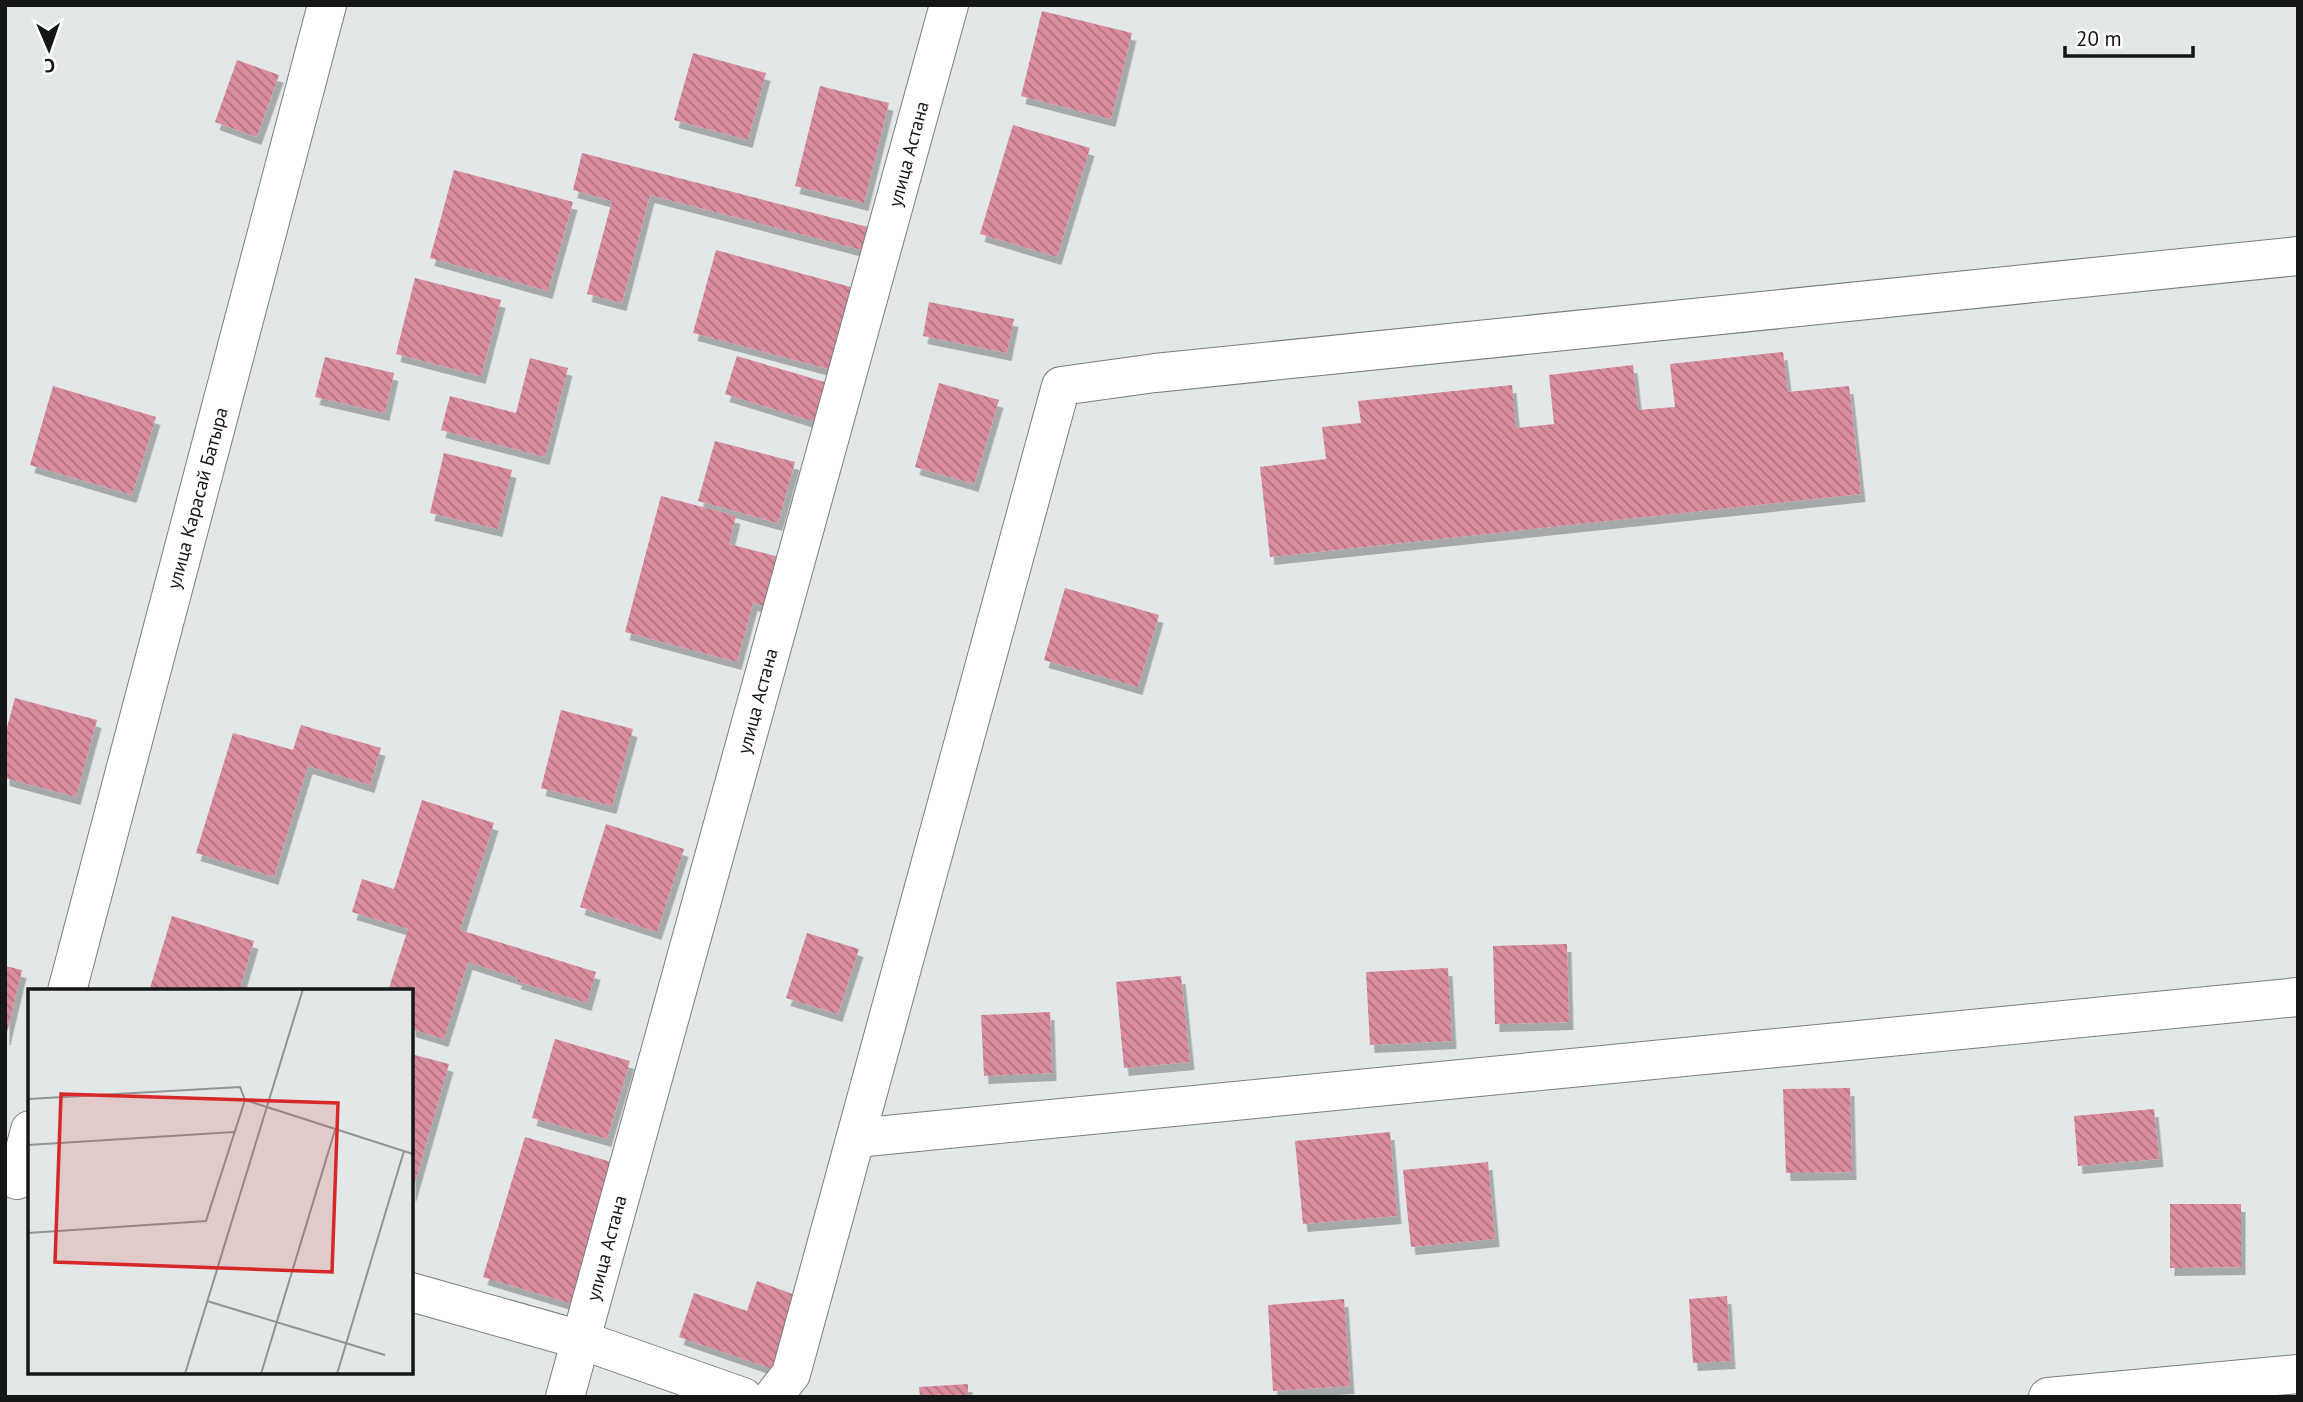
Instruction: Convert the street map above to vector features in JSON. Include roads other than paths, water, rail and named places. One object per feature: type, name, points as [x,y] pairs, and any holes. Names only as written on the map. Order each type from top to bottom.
[{"type":"street","name":"улица Карасай Батыра","points":[[68,989],[327,5]]},
{"type":"street","name":"улица Астана","points":[[565,1397],[949,5]]},
{"type":"street","points":[[773,1397],[791,1374],[1061,386],[1155,373],[2298,256]]},
{"type":"street","points":[[856,1138],[2298,997]]},
{"type":"street","points":[[17,1181],[28,1138]]},
{"type":"street","points":[[413,1293],[581,1340],[743,1397]]},
{"type":"street","points":[[2048,1397],[2298,1374]]}]
